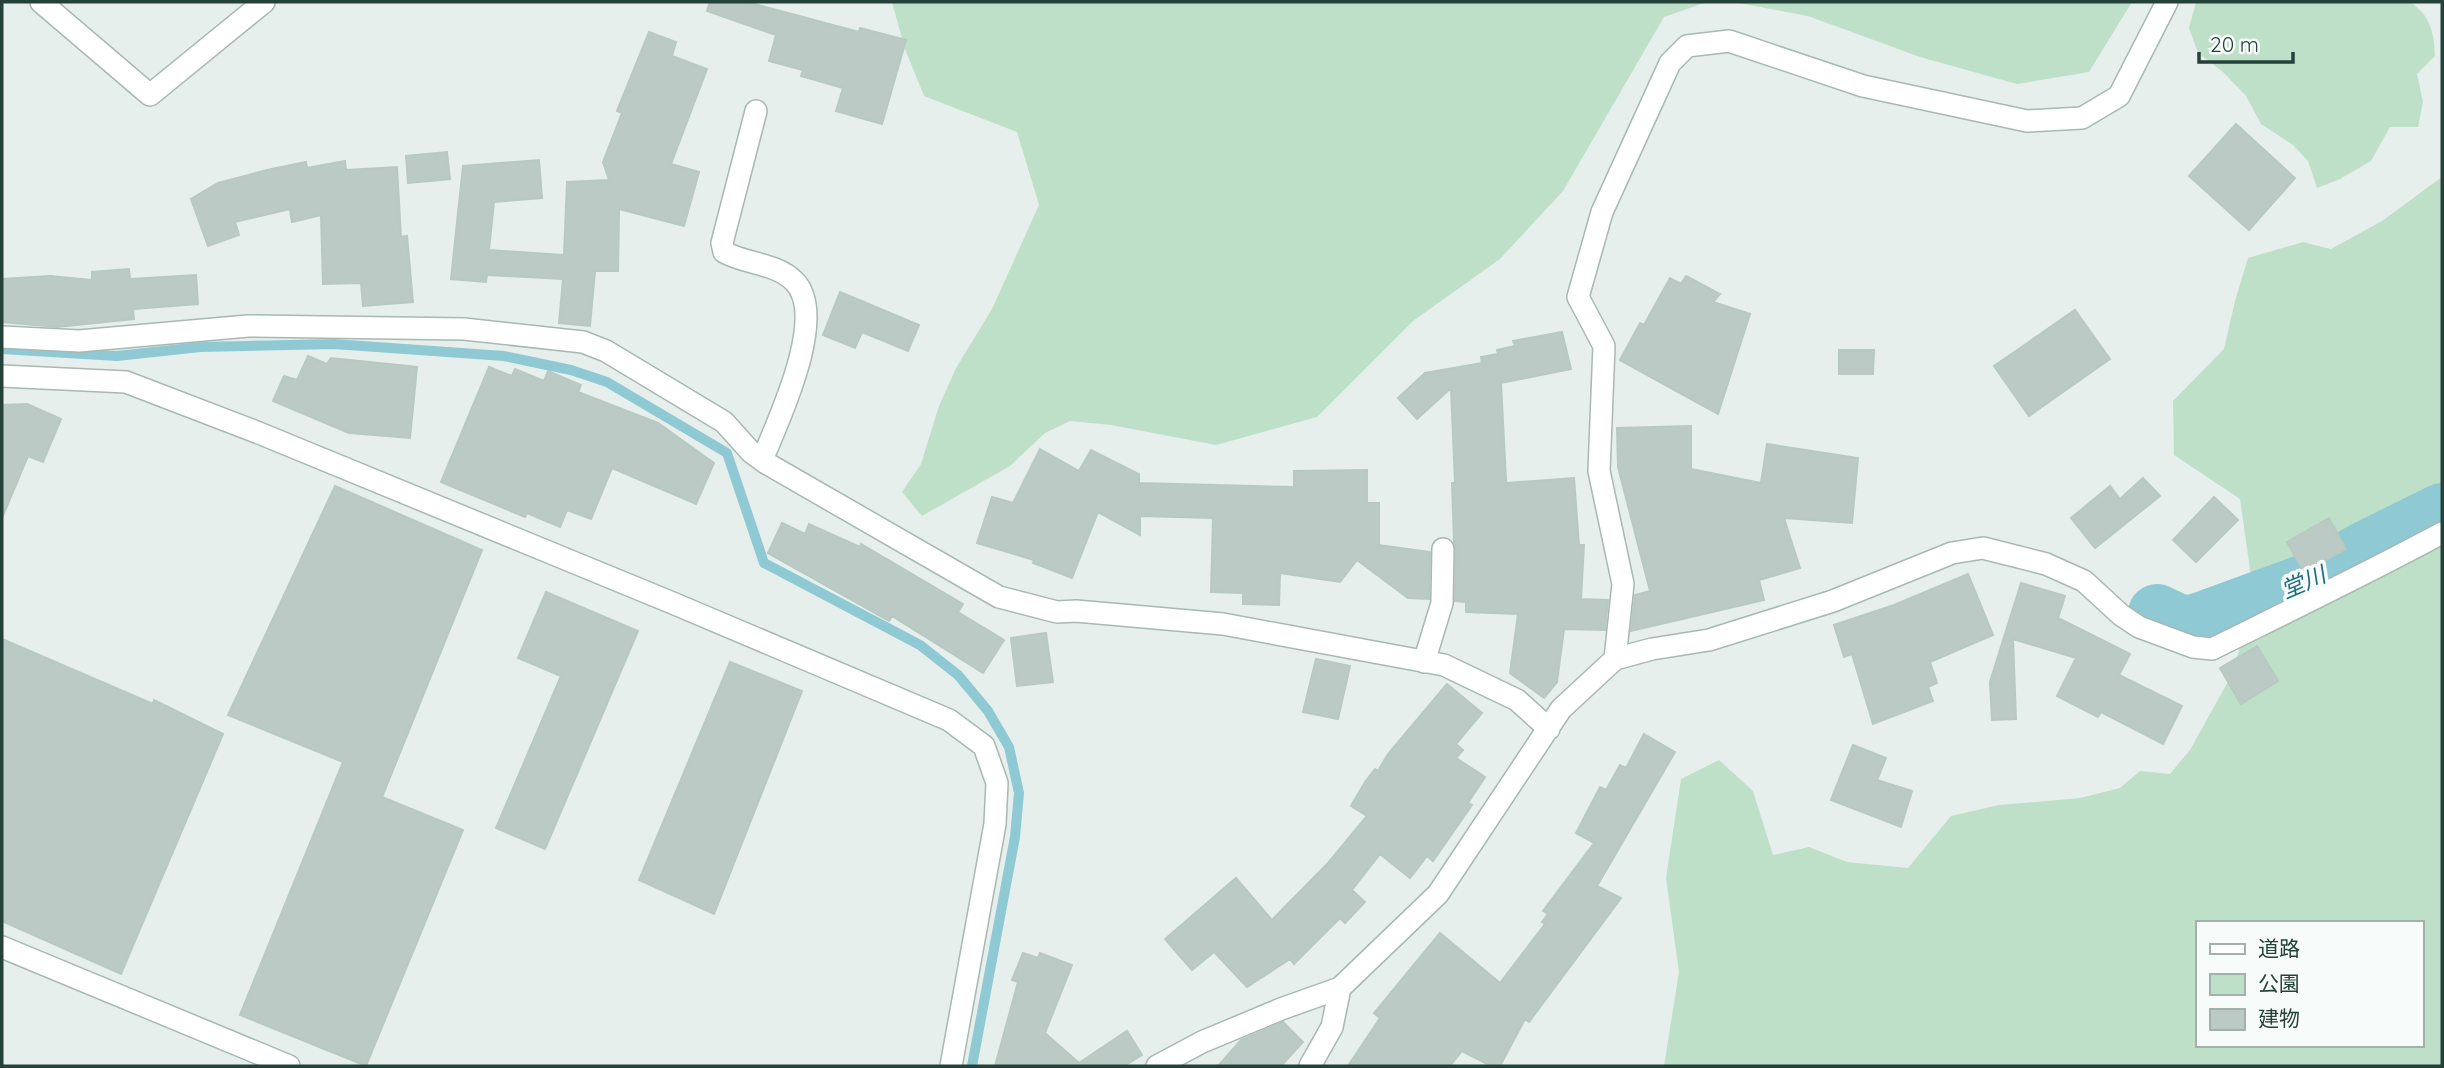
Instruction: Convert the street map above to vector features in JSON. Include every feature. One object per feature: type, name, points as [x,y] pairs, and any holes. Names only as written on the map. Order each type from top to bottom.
[{"type":"street","points":[[54,5],[150,95],[264,2]]},
{"type":"street","points":[[1615,659],[1623,584],[1599,471],[1604,346],[1577,298],[1602,212],[1670,63],[1687,46],[1729,41],[1875,89],[2027,121],[2082,118],[2119,96],[2167,2]]},
{"type":"street","points":[[756,111],[722,243],[724,252],[775,270],[794,281],[804,297],[808,318],[800,361],[762,460]]},
{"type":"street","points":[[2,337],[79,341],[275,327],[464,329],[583,342],[606,351],[724,422],[751,452],[811,491],[999,597],[1058,612],[1076,611],[1223,624],[1444,665],[1517,699],[1549,729]]},
{"type":"street","points":[[2,376],[126,382],[271,438],[663,598],[949,720],[984,746],[997,783],[995,824],[951,1066]]},
{"type":"street","points":[[1157,1066],[1202,1042],[1340,988],[1438,894],[1561,709],[1615,659],[1652,649],[1709,640],[1833,601],[1952,553],[1983,548],[2055,568],[2084,581],[2121,615],[2139,627],[2193,647],[2212,649],[2316,596],[2365,575],[2442,533]]},
{"type":"street","points":[[1424,662],[1442,603],[1443,549]]},
{"type":"street","points":[[2,947],[289,1066]]},
{"type":"street","points":[[1310,1066],[1332,1027],[1340,988]]},
{"type":"green space","points":[[892,2],[1707,2],[1664,17],[1563,191],[1500,259],[1413,321],[1317,417],[1216,445],[1111,425],[1070,421],[1045,433],[1010,466],[922,516],[902,492],[921,464],[939,406],[956,368],[992,309],[1039,205],[1017,132],[924,96],[905,49]]},
{"type":"green space","points":[[1733,2],[2132,2],[2089,72],[2017,84],[1920,57],[1808,16]]},
{"type":"green space","points":[[2196,2],[2410,2],[2427,19],[2432,32],[2435,56],[2417,74],[2423,102],[2418,127],[2390,127],[2371,161],[2340,179],[2317,188],[2308,161],[2293,145],[2261,124],[2246,96],[2223,72],[2198,53],[2189,28]]},
{"type":"green space","points":[[2442,177],[2442,1066],[1664,1066],[1679,972],[1666,878],[1681,779],[1719,760],[1753,791],[1773,855],[1809,847],[1847,862],[1908,868],[1951,816],[1999,805],[2080,798],[2120,788],[2140,771],[2170,774],[2190,750],[2235,669],[2252,583],[2240,499],[2174,455],[2173,401],[2224,349],[2248,258],[2303,242],[2331,249],[2382,221]]},
{"type":"building","points":[[710,2],[747,2],[859,32],[860,28],[906,40],[882,124],[836,111],[843,88],[801,76],[803,70],[769,61],[776,35],[707,11]]},
{"type":"building","points":[[649,32],[676,42],[672,56],[707,69],[671,164],[699,172],[684,226],[619,209],[618,271],[595,271],[590,326],[559,323],[563,279],[487,275],[486,282],[451,279],[463,166],[539,160],[542,198],[494,202],[489,250],[564,255],[567,182],[609,180],[603,162],[622,113],[617,111]]},
{"type":"building","points":[[2236,124],[2295,178],[2249,230],[2189,176]]},
{"type":"building","points":[[447,152],[450,179],[408,183],[406,156]]},
{"type":"building","points":[[345,161],[346,170],[397,167],[401,237],[407,236],[413,302],[363,306],[361,283],[323,284],[321,215],[292,222],[290,209],[235,222],[239,235],[208,246],[191,199],[218,183],[267,170],[306,162],[307,168]]},
{"type":"building","points":[[129,269],[130,279],[196,275],[198,304],[133,309],[134,319],[57,327],[2,322],[2,279],[50,276],[92,280],[92,272]]},
{"type":"building","points":[[1686,276],[1720,294],[1713,302],[1750,314],[1718,414],[1620,360],[1640,323],[1644,325],[1670,278],[1681,284]]},
{"type":"building","points":[[840,292],[919,325],[908,351],[862,332],[855,348],[823,335]]},
{"type":"building","points":[[2075,310],[2110,359],[2029,416],[1994,366]]},
{"type":"building","points":[[1562,332],[1571,369],[1501,383],[1506,483],[1574,478],[1579,545],[1584,545],[1581,599],[1608,600],[1605,630],[1564,629],[1557,682],[1544,698],[1510,673],[1518,614],[1466,612],[1466,602],[1455,601],[1456,549],[1452,483],[1455,483],[1451,388],[1417,419],[1398,398],[1425,373],[1482,363],[1481,357],[1498,354],[1497,350],[1515,346],[1513,341]]},
{"type":"building","points":[[1839,350],[1874,350],[1873,374],[1839,374]]},
{"type":"building","points":[[308,356],[327,364],[331,358],[417,367],[410,438],[349,433],[273,401],[284,376],[297,380]]},
{"type":"building","points":[[489,367],[512,376],[515,369],[544,381],[548,371],[581,385],[578,392],[658,423],[714,463],[696,504],[612,468],[591,519],[567,510],[560,527],[527,513],[525,517],[441,482]]},
{"type":"building","points":[[27,404],[61,419],[43,462],[28,456],[2,518],[2,405]]},
{"type":"building","points":[[1691,426],[1691,469],[1761,483],[1767,444],[1858,458],[1852,523],[1784,518],[1800,568],[1759,580],[1764,600],[1631,631],[1635,595],[1650,591],[1618,467],[1617,428]]},
{"type":"building","points":[[1040,449],[1079,471],[1091,450],[1139,474],[1139,483],[1294,487],[1294,471],[1367,470],[1367,503],[1379,503],[1379,545],[1430,552],[1429,599],[1408,598],[1357,560],[1340,582],[1280,573],[1279,605],[1243,604],[1243,593],[1211,592],[1213,518],[1140,516],[1140,535],[1098,512],[1072,578],[1033,563],[1034,560],[977,543],[992,497],[1013,503]]},
{"type":"building","points":[[2143,478],[2160,496],[2095,548],[2071,518],[2110,486],[2120,499]]},
{"type":"building","points":[[335,486],[482,550],[382,797],[463,830],[366,1066],[240,1015],[343,762],[228,715]]},
{"type":"building","points":[[2214,497],[2238,520],[2196,562],[2173,540]]},
{"type":"building","points":[[2329,518],[2346,549],[2304,572],[2287,542]]},
{"type":"building","points":[[782,523],[805,534],[809,524],[860,547],[861,544],[963,604],[958,612],[1004,640],[983,673],[892,616],[889,621],[768,553]]},
{"type":"building","points":[[1968,574],[1993,635],[1930,662],[1937,683],[1928,687],[1933,701],[1873,724],[1852,654],[1844,657],[1834,625],[1894,605]]},
{"type":"building","points":[[2021,583],[2065,596],[2058,618],[2130,654],[2119,675],[2182,706],[2163,744],[2101,712],[2098,717],[2057,696],[2076,658],[2013,639],[2016,719],[1992,720],[1990,682]]},
{"type":"building","points":[[546,592],[638,631],[545,849],[496,828],[561,676],[518,658]]},
{"type":"building","points":[[1046,633],[1053,682],[1017,686],[1011,638]]},
{"type":"building","points":[[2,639],[153,704],[154,700],[223,734],[121,974],[2,921]]},
{"type":"building","points":[[2257,646],[2278,681],[2241,704],[2220,668]]},
{"type":"building","points":[[1316,659],[1350,666],[1338,719],[1303,712]]},
{"type":"building","points":[[730,662],[802,691],[714,914],[639,880]]},
{"type":"building","points":[[1447,684],[1482,713],[1456,744],[1463,750],[1456,758],[1485,777],[1468,803],[1472,805],[1433,861],[1427,856],[1410,878],[1380,854],[1352,890],[1365,902],[1345,923],[1340,918],[1294,964],[1290,959],[1247,987],[1214,952],[1192,970],[1165,939],[1236,878],[1272,920],[1328,863],[1367,816],[1351,806],[1365,782],[1375,769],[1378,771],[1388,754]]},
{"type":"building","points":[[1644,734],[1675,752],[1597,886],[1621,898],[1529,1022],[1525,1019],[1500,1066],[1491,1066],[1462,1051],[1450,1066],[1348,1066],[1380,1018],[1374,1013],[1440,933],[1500,983],[1545,924],[1542,922],[1548,914],[1543,911],[1594,843],[1576,833],[1600,787],[1606,790],[1620,765],[1626,768]]},
{"type":"building","points":[[1853,745],[1886,758],[1877,780],[1912,791],[1901,827],[1831,800]]},
{"type":"building","points":[[1023,953],[1038,958],[1040,953],[1072,965],[1045,1033],[1079,1063],[1127,1031],[1142,1055],[1124,1066],[995,1066],[1018,982],[1012,980]]},
{"type":"building","points":[[1283,1022],[1303,1042],[1281,1066],[1218,1066],[1241,1040]]},
{"type":"waterway","points":[[2,349],[117,356],[200,347],[334,344],[504,356],[571,370],[607,382],[727,453],[764,563],[920,645],[958,675],[988,711],[1009,747],[1019,793],[1015,837],[972,1066]]},
{"type":"waterway","name":"堂川","points":[[2157,613],[2178,623],[2193,624],[2308,582],[2442,512]]}]
